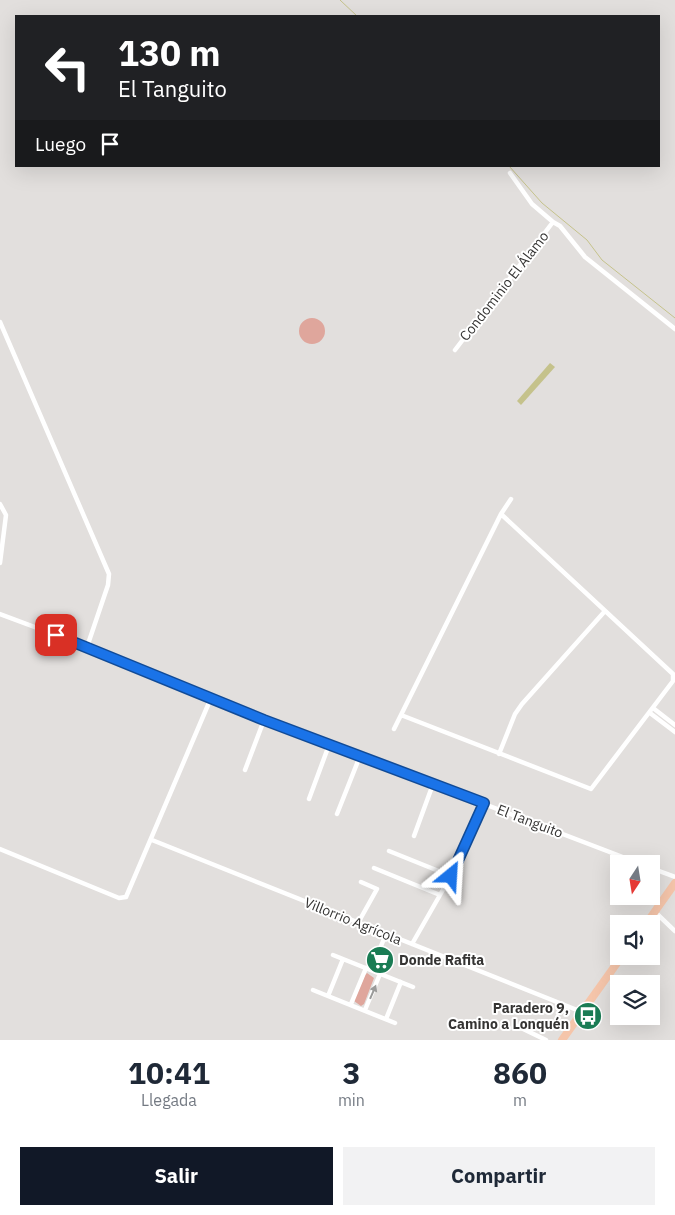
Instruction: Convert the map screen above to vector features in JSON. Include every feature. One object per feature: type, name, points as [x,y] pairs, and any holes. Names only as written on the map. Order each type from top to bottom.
[{"type":"main road","points":[[652,915],[675,883]]},
{"type":"main road","points":[[562,1040],[616,965]]},
{"type":"street","points":[[510,173],[532,204],[560,226],[585,257],[600,271],[675,329]]},
{"type":"street","name":"Condominio El Álamo","points":[[455,350],[553,222]]},
{"type":"street","points":[[0,322],[109,574],[107,589],[87,646]]},
{"type":"street","points":[[394,729],[501,514],[511,499]]},
{"type":"street","points":[[0,504],[6,517],[0,563]]},
{"type":"street","points":[[401,715],[591,790],[673,682],[674,675],[501,514]]},
{"type":"street","points":[[499,754],[515,714],[522,704],[604,611]]},
{"type":"street","name":"El Tanguito","points":[[0,614],[87,646],[264,720],[618,855]]},
{"type":"street","points":[[0,848],[123,899],[129,894],[211,698]]},
{"type":"street","points":[[651,711],[675,725]]},
{"type":"street","points":[[651,711],[675,732]]},
{"type":"street","points":[[245,770],[264,720]]},
{"type":"street","points":[[309,799],[329,745]]},
{"type":"street","points":[[337,814],[360,756]]},
{"type":"street","points":[[414,836],[433,784]]},
{"type":"street","points":[[412,944],[451,876],[484,803]]},
{"type":"street","name":"Villorrio Agrícola","points":[[152,840],[582,1012]]},
{"type":"street","points":[[389,851],[451,876]]},
{"type":"street","points":[[374,868],[440,895]]},
{"type":"street","points":[[660,871],[675,877]]},
{"type":"street","points":[[358,923],[377,889],[361,882]]},
{"type":"street","points":[[654,912],[675,931]]},
{"type":"street","points":[[351,1004],[386,934]]},
{"type":"street","points":[[333,955],[413,987]]},
{"type":"street","points":[[328,996],[343,959]]},
{"type":"street","points":[[365,1010],[380,974]]},
{"type":"street","points":[[386,1019],[401,982]]},
{"type":"street","points":[[313,990],[395,1023]]},
{"type":"street","points":[[517,1026],[546,1040]]},
{"type":"shaded area","points":[[312,318],[321,322],[325,331],[321,340],[312,344],[303,340],[299,331],[303,322]]},
{"type":"shaded area","points":[[550,363],[555,367],[521,405],[517,401]]},
{"type":"shaded area","points":[[367,973],[374,978],[364,1004],[361,1006],[354,1001]]},
{"type":"waterway","points":[[340,0],[356,15]]},
{"type":"waterway","points":[[510,167],[542,203],[587,240],[602,260],[675,318]]},
{"type":"place","name":"Donde Rafita","points":[[380,960]]},
{"type":"place","name":"Paradero 9, Camino a Lonquén","points":[[588,1016]]},
{"type":"route","points":[[56,635],[264,720],[484,803],[451,876]]}]
